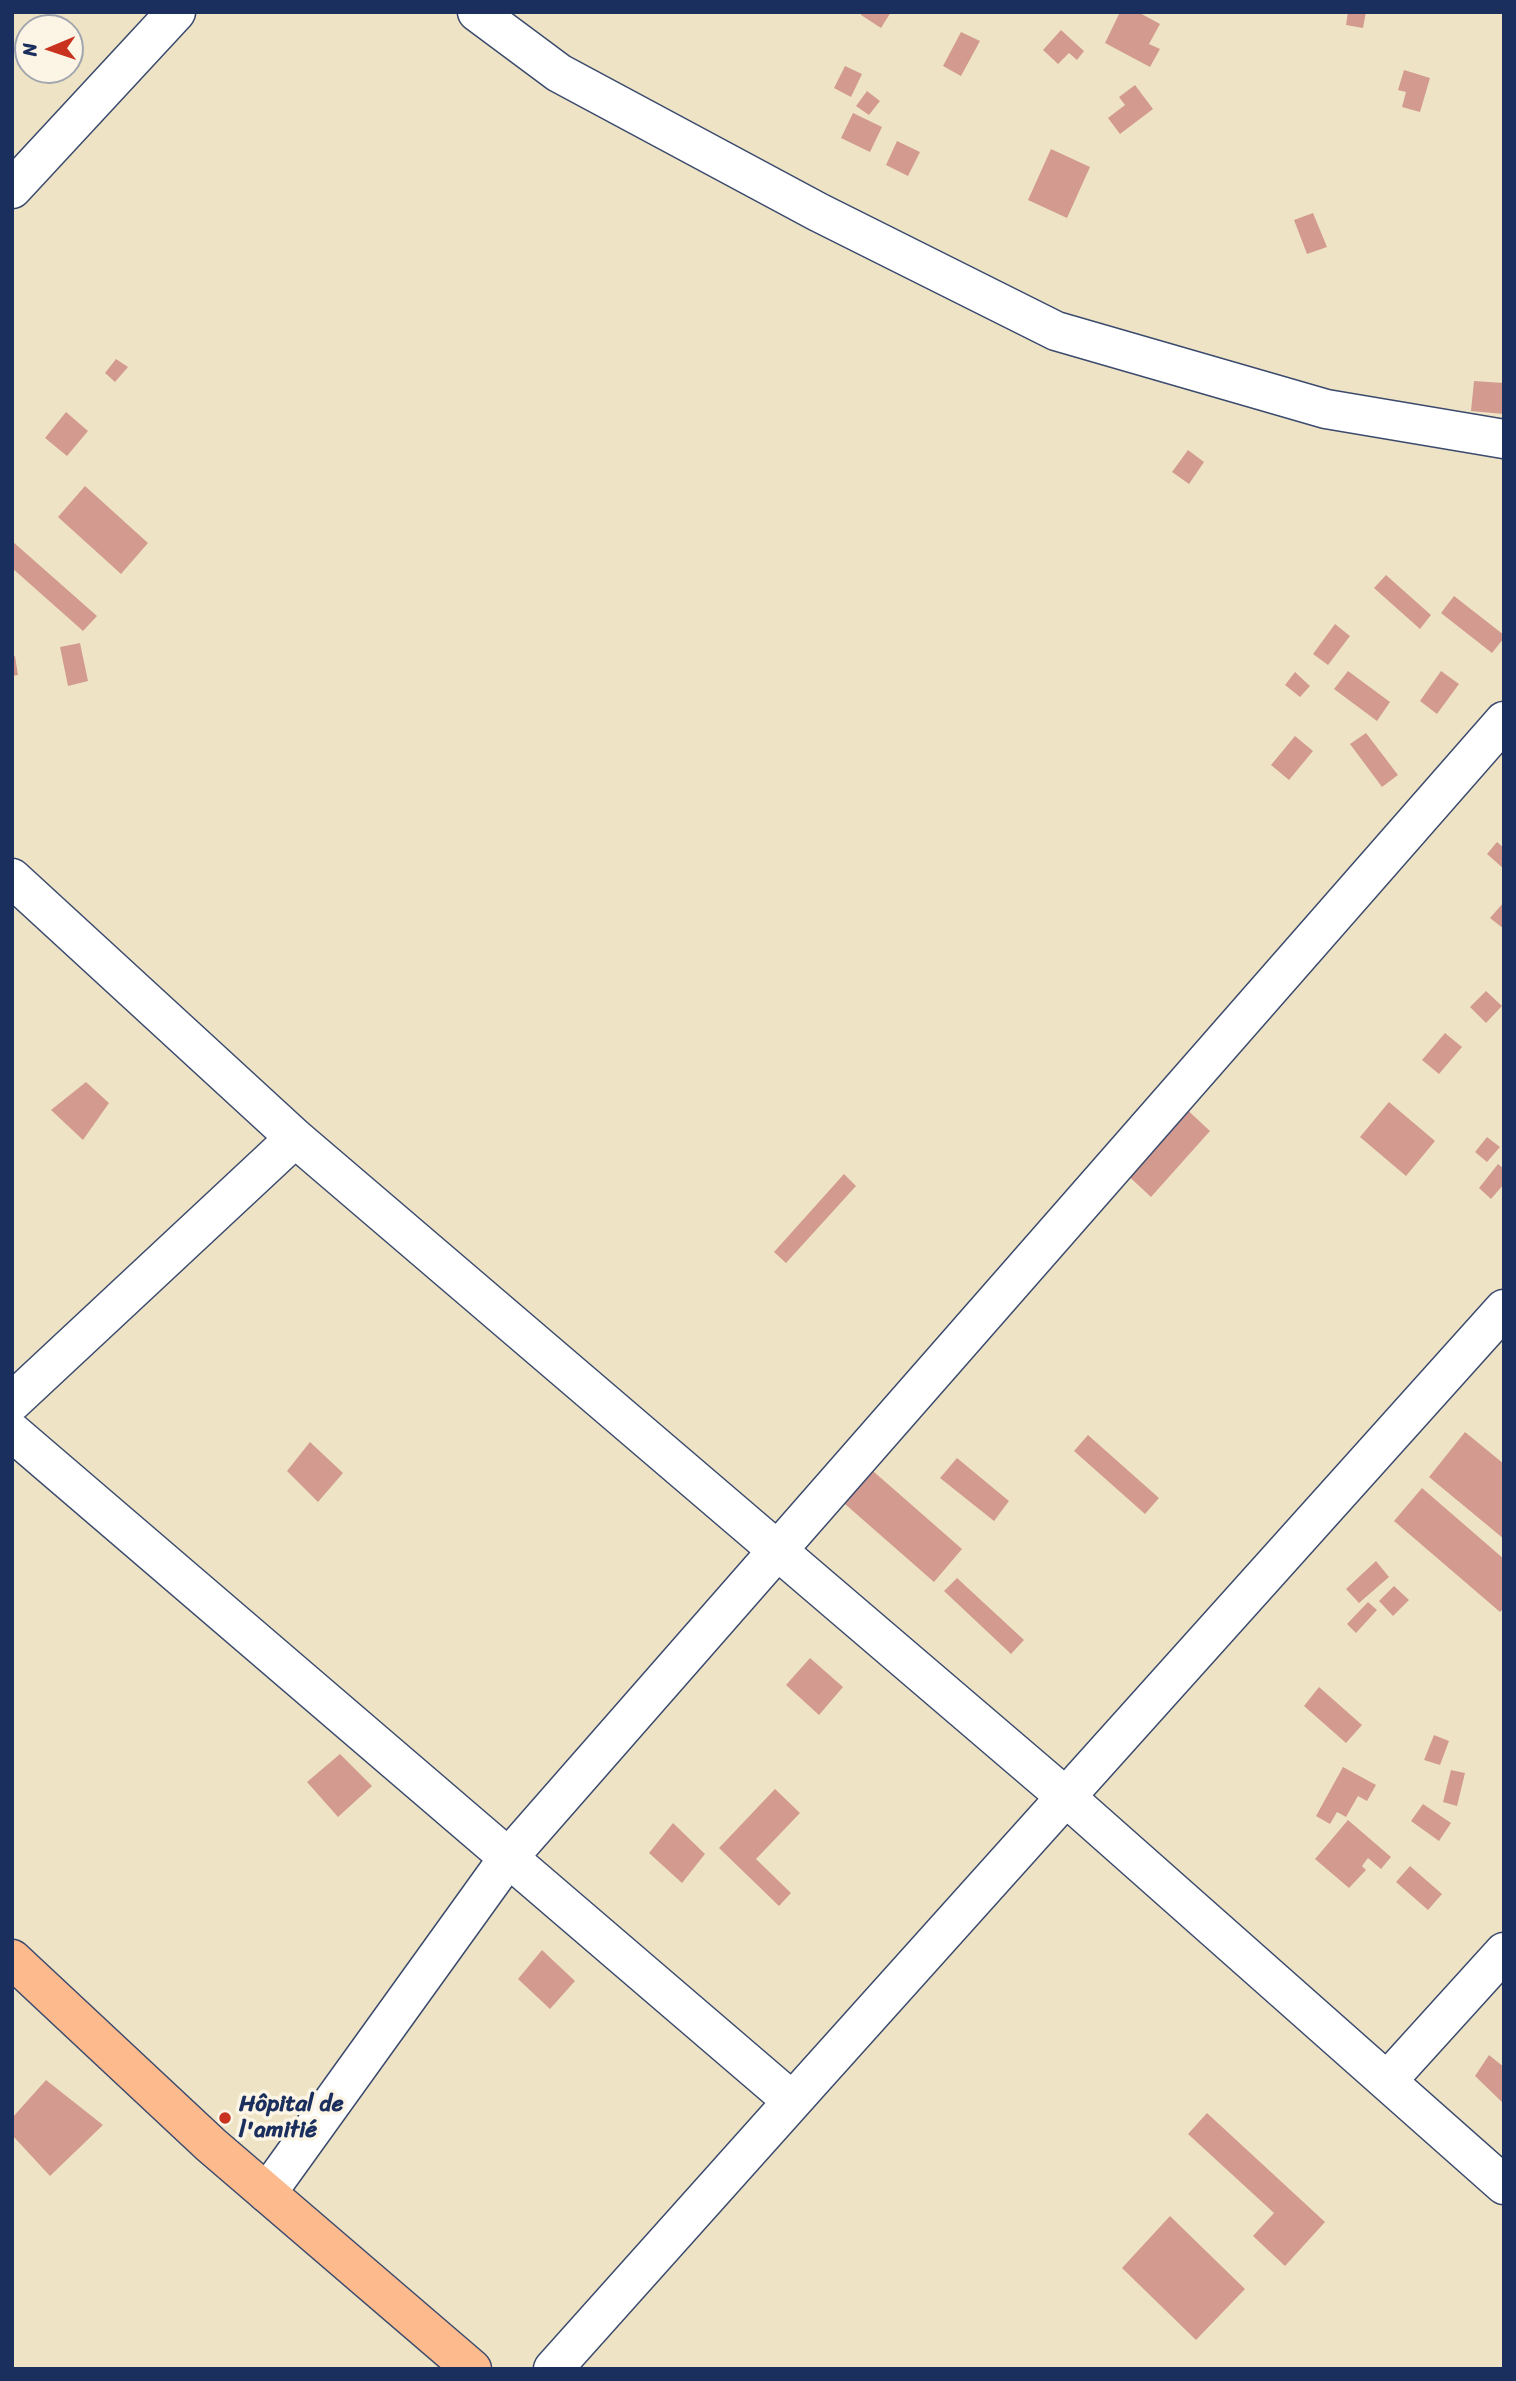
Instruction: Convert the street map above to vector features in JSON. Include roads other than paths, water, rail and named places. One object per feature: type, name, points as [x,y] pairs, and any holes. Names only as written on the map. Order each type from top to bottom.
[{"type":"main road","points":[[12,1959],[211,2145],[472,2369]]},
{"type":"street","points":[[12,189],[176,12]]},
{"type":"street","points":[[477,12],[559,73],[818,212],[1056,331],[1326,409],[1504,439]]},
{"type":"street","points":[[267,2193],[508,1858],[1504,721]]},
{"type":"street","points":[[12,878],[295,1138],[1067,1798],[1504,2185]]},
{"type":"street","points":[[12,1402],[295,1138]]},
{"type":"street","points":[[553,2369],[791,2100],[1067,1798],[1504,1310]]},
{"type":"street","points":[[12,1432],[791,2100]]},
{"type":"street","points":[[1387,2081],[1504,1952]]},
{"type":"place","name":"Hôpital de l'amitié","points":[[225,2118]]}]
